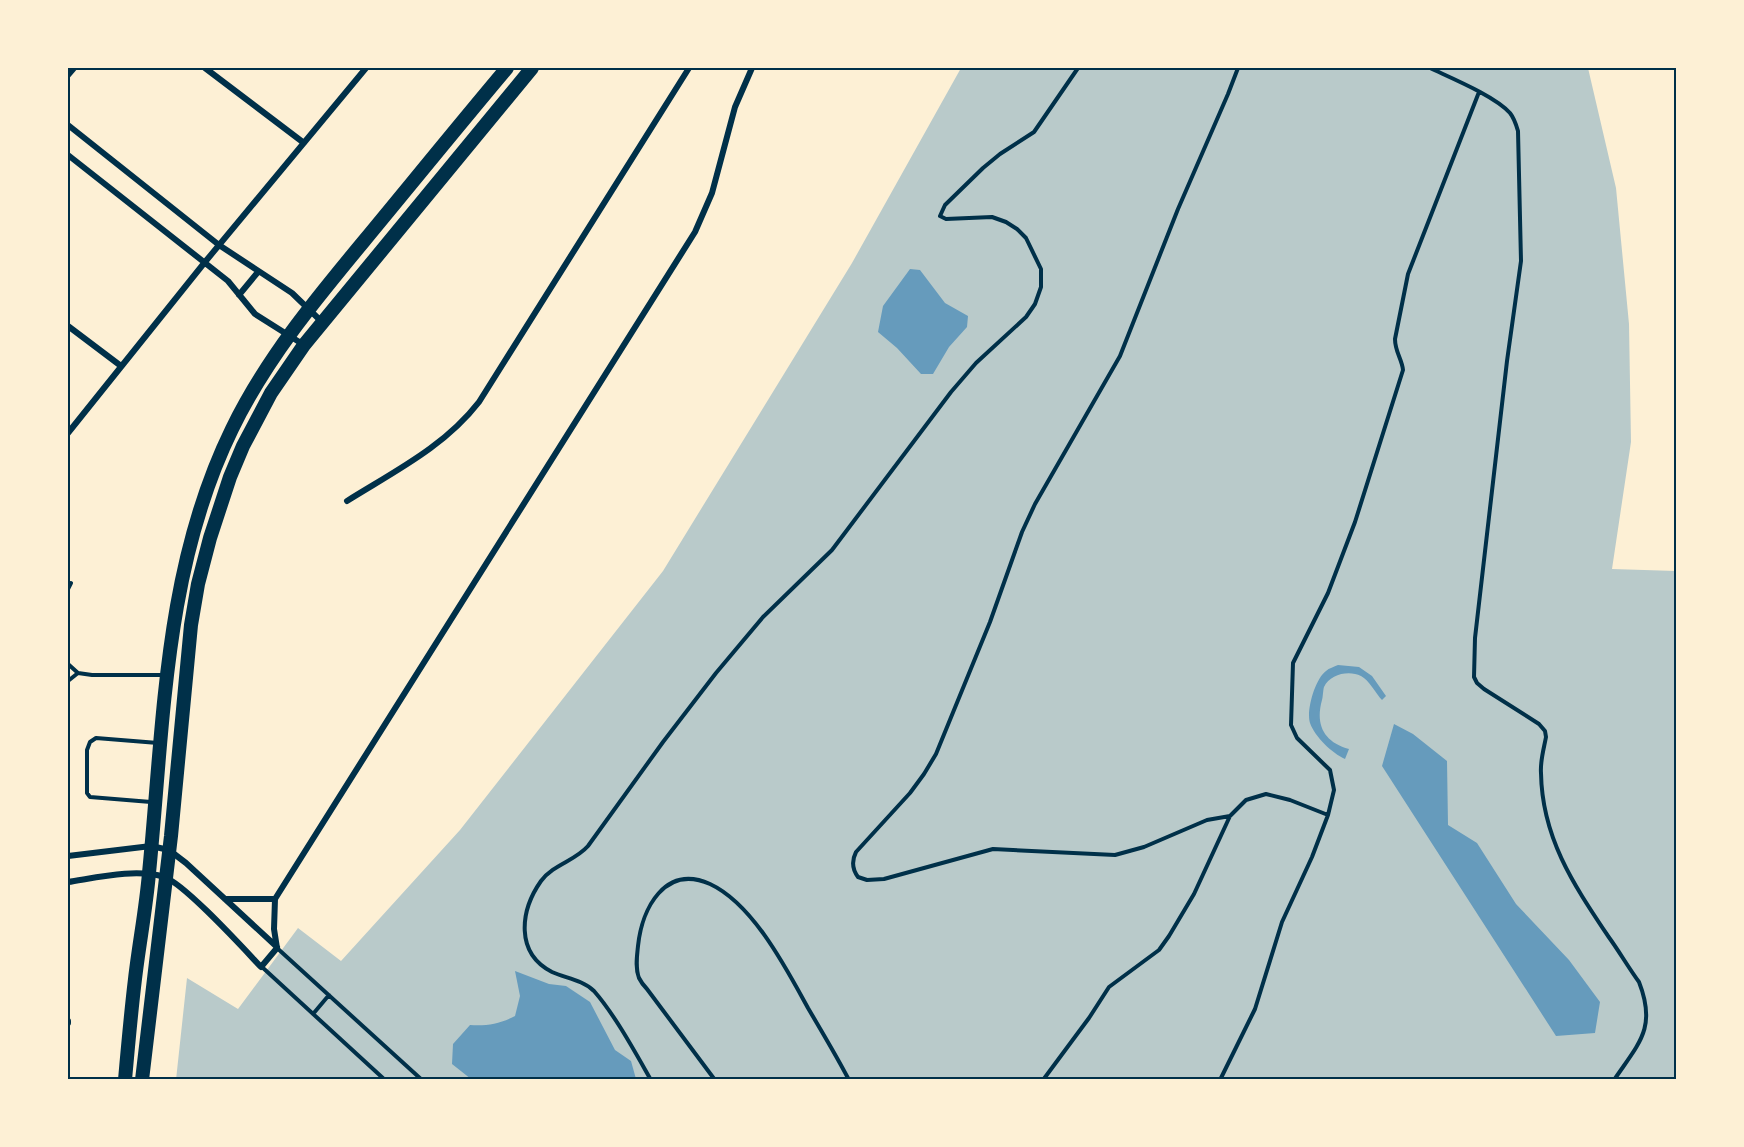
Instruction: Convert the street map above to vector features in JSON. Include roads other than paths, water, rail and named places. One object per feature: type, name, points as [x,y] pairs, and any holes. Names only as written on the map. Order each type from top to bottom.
[{"type":"main road","points":[[125,1080],[149,874],[171,634],[181,582],[201,506],[232,429],[256,384],[288,335],[507,68]]},
{"type":"main road","points":[[142,1080],[169,850],[191,625],[198,584],[210,538],[230,477],[251,429],[271,393],[304,345],[532,68]]},
{"type":"street","points":[[68,75],[74,68]]},
{"type":"street","points":[[206,68],[304,143]]},
{"type":"street","points":[[68,433],[205,262],[366,68]]},
{"type":"street","points":[[347,501],[442,441],[464,421],[689,68]]},
{"type":"street","points":[[68,882],[119,875],[149,874],[165,877],[189,895],[261,967],[277,948],[274,929],[275,899],[694,232],[712,193],[735,107],[752,68]]},
{"type":"street","points":[[68,125],[219,245],[292,293],[322,323]]},
{"type":"street","points":[[68,155],[228,281],[255,314],[304,345]]},
{"type":"street","points":[[239,295],[258,272]]},
{"type":"street","points":[[68,326],[121,366]]},
{"type":"street","points":[[68,856],[151,846],[169,850],[277,948]]},
{"type":"street","points":[[223,899],[275,899]]},
{"type":"lane","points":[[651,1080],[627,1039],[594,992],[582,983],[543,966],[529,951],[525,936],[525,920],[533,894],[555,867],[585,849],[663,742],[763,616],[832,550],[951,392],[976,363],[1026,317],[1035,304],[1041,287],[1041,269],[1026,238],[1017,229],[1006,222],[992,218],[946,219],[940,216],[940,213],[945,205],[992,161],[1034,132],[1078,68]]},
{"type":"lane","points":[[1230,816],[1208,820],[1144,847],[1115,855],[993,849],[884,879],[867,880],[858,876],[853,866],[856,852],[910,793],[936,754],[990,621],[1022,532],[1035,504],[1120,356],[1238,68]]},
{"type":"lane","points":[[1430,68],[1479,92],[1508,111],[1518,131],[1518,184],[1522,240],[1519,283],[1507,361],[1475,638],[1474,677],[1484,689],[1539,724],[1545,731],[1540,772],[1555,844],[1565,869],[1581,897],[1639,982],[1643,993],[1646,1023],[1644,1035],[1614,1080]]},
{"type":"lane","points":[[1220,1080],[1255,1009],[1282,922],[1312,857],[1328,815],[1334,790],[1333,777],[1326,764],[1293,732],[1291,671],[1296,655],[1328,593],[1355,522],[1403,370],[1403,364],[1395,348],[1395,339],[1408,274],[1479,92]]},
{"type":"lane","points":[[68,589],[71,583]]},
{"type":"lane","points":[[68,664],[78,673],[92,675],[166,675]]},
{"type":"lane","points":[[68,681],[78,673]]},
{"type":"lane","points":[[155,802],[90,796],[87,793],[87,750],[90,742],[96,738],[160,743]]},
{"type":"lane","points":[[1043,1080],[1109,987],[1159,950],[1194,894],[1230,816],[1246,800],[1266,794],[1290,800],[1328,815]]},
{"type":"lane","points":[[715,1080],[639,978],[637,966],[639,939],[647,910],[662,889],[682,880],[696,879],[711,885],[729,896],[758,926],[790,975],[849,1080]]},
{"type":"lane","points":[[277,948],[422,1080]]},
{"type":"lane","points":[[261,967],[385,1080]]},
{"type":"lane","points":[[313,1014],[329,995]]},
{"type":"water","points":[[910,269],[920,270],[945,303],[968,316],[967,327],[949,347],[933,374],[921,374],[897,348],[878,332],[883,306]]},
{"type":"water","points":[[1338,665],[1359,667],[1372,676],[1386,696],[1382,700],[1367,681],[1356,674],[1340,674],[1327,683],[1320,709],[1321,725],[1333,742],[1349,749],[1345,759],[1320,739],[1312,728],[1309,718],[1310,703],[1318,681],[1327,670]]},
{"type":"water","points":[[1394,724],[1413,734],[1447,761],[1448,825],[1477,843],[1516,904],[1569,960],[1600,1002],[1595,1033],[1556,1036],[1382,766]]},
{"type":"water","points":[[515,971],[549,984],[566,986],[590,1002],[615,1050],[631,1061],[636,1079],[471,1079],[452,1064],[453,1044],[470,1025],[493,1024],[515,1016],[520,996]]}]
